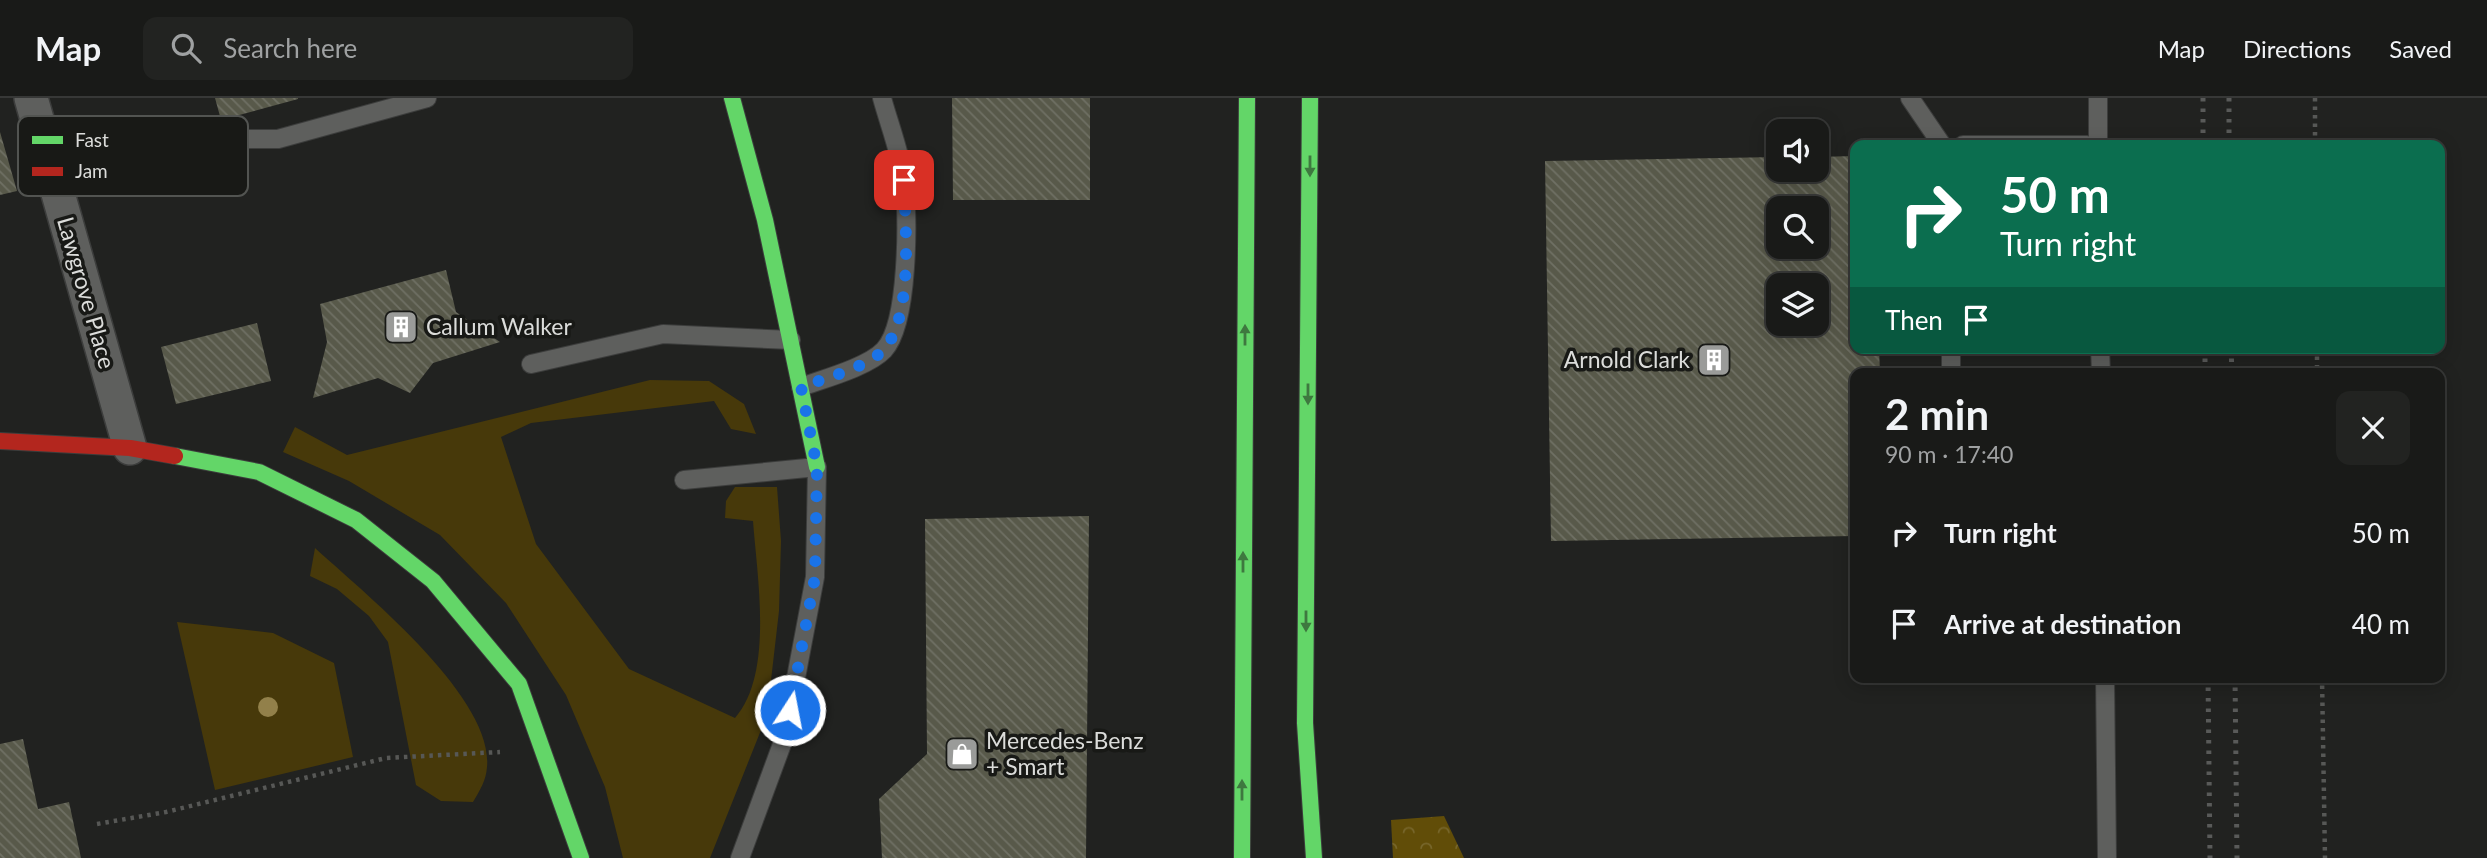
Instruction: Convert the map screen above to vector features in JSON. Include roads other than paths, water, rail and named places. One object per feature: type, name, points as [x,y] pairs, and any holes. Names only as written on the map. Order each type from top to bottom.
[{"type":"main road","points":[[732,98],[765,220],[817,467]]},
{"type":"main road","points":[[1242,858],[1247,98]]},
{"type":"main road","points":[[1310,98],[1305,723],[1314,858]]},
{"type":"main road","points":[[0,441],[130,448],[260,472],[356,520],[433,581],[519,684],[581,858]]},
{"type":"street","name":"Lawgrove Place","points":[[31,98],[36,116]]},
{"type":"street","name":"Lawgrove Place","points":[[58,196],[130,448]]},
{"type":"lane","points":[[248,139],[278,139],[427,98]]},
{"type":"lane","points":[[801,387],[852,368],[884,350],[900,319],[905,253],[904,180],[881,98]]},
{"type":"lane","points":[[1910,98],[1939,140]]},
{"type":"lane","points":[[2098,98],[2098,140]]},
{"type":"lane","points":[[531,363],[663,334],[791,340]]},
{"type":"lane","points":[[684,480],[817,467],[815,577],[785,736],[740,858]]},
{"type":"lane","points":[[2105,683],[2107,858]]},
{"type":"railway","points":[[2203,98],[2203,140]]},
{"type":"railway","points":[[2229,98],[2229,140]]},
{"type":"railway","points":[[2205,354],[2205,368]]},
{"type":"railway","points":[[2231,354],[2232,368]]},
{"type":"railway","points":[[2208,683],[2210,858]]},
{"type":"railway","points":[[2235,683],[2237,858]]},
{"type":"place","name":"Callum Walker","points":[[401,327]]},
{"type":"place","name":"Arnold Clark","points":[[1714,360]]},
{"type":"place","name":"Mercedes-Benz + Smart","points":[[962,754]]}]
